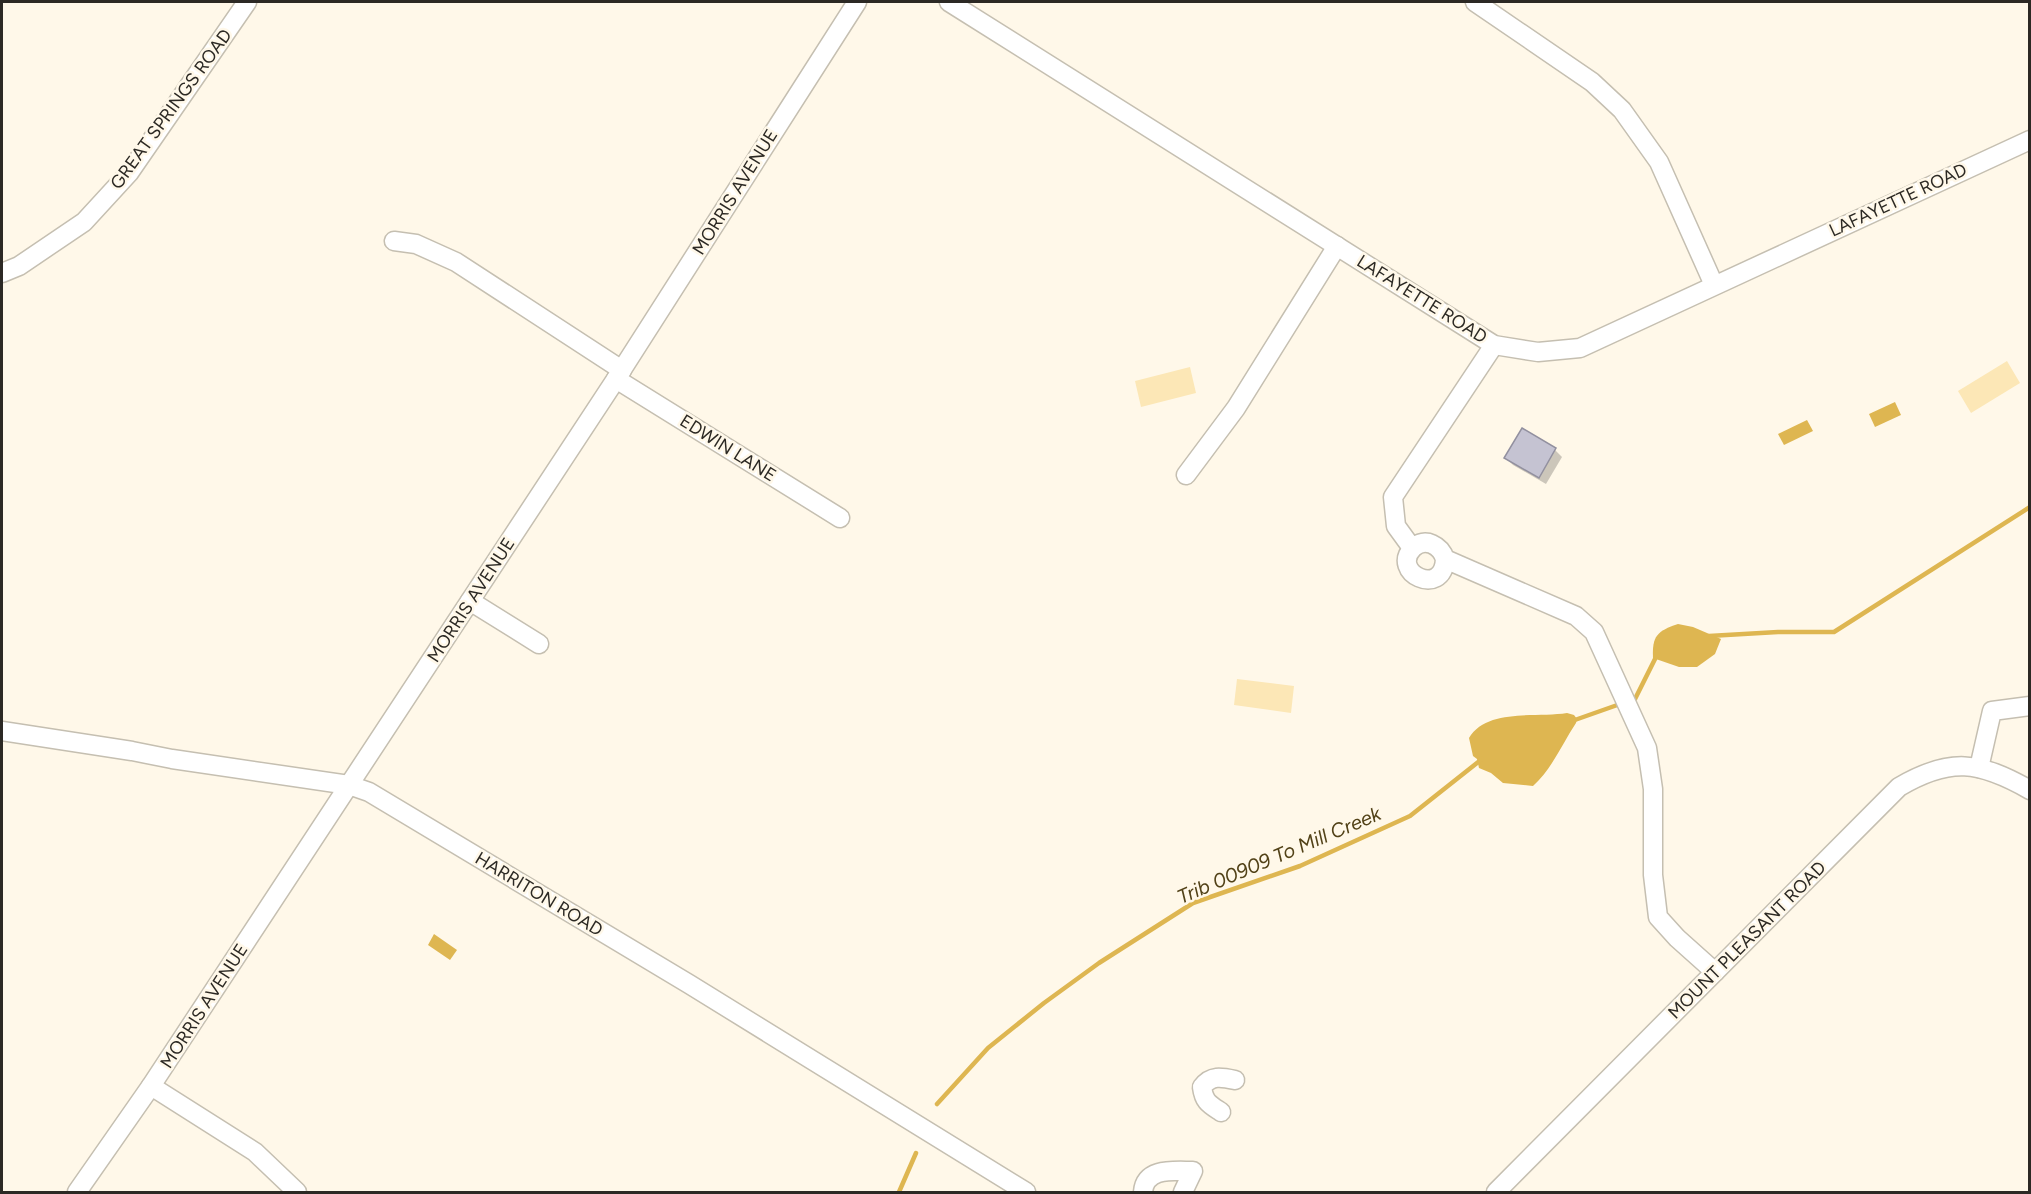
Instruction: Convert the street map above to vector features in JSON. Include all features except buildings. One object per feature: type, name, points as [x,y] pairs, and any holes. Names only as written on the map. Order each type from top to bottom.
[{"type":"street","name":"GREAT SPRINGS ROAD","points":[[2,273],[19,266],[84,222],[129,172],[247,2]]},
{"type":"street","name":"MORRIS AVENUE","points":[[77,1192],[151,1086],[619,375],[857,2]]},
{"type":"street","name":"LAFAYETTE ROAD","points":[[949,2],[1494,345],[1538,352],[1580,348],[2030,140]]},
{"type":"street","points":[[1475,2],[1592,82],[1622,110],[1659,162],[1714,285]]},
{"type":"street","name":"EDWIN LANE","points":[[394,241],[416,244],[456,262],[619,375],[840,518]]},
{"type":"street","points":[[1186,475],[1236,408],[1337,246]]},
{"type":"street","points":[[1412,548],[1396,526],[1393,498],[1494,345]]},
{"type":"street","points":[[1423,543],[1440,548],[1445,559],[1438,576],[1427,580],[1411,572],[1408,566],[1412,548],[1423,543]]},
{"type":"street","points":[[1445,559],[1576,616],[1594,632],[1647,748],[1653,789],[1653,875],[1658,917],[1677,938],[1715,972]]},
{"type":"street","points":[[470,601],[539,644]]},
{"type":"street","points":[[1979,768],[1992,711],[2030,706]]},
{"type":"street","name":"HARRITON ROAD","points":[[2,731],[350,785],[369,792],[689,984],[1026,1192]]},
{"type":"street","name":"MOUNT PLEASANT ROAD","points":[[1496,1192],[1899,787],[1921,774],[1945,767],[1969,766],[1990,770],[2030,790]]},
{"type":"street","points":[[1221,1112],[1209,1104],[1203,1096],[1202,1087],[1207,1080],[1214,1078],[1235,1080]]},
{"type":"street","points":[[151,1086],[255,1152],[297,1192]]},
{"type":"street","points":[[1143,1192],[1148,1179],[1156,1173],[1193,1171],[1183,1192]]},
{"type":"shaded area","points":[[2007,361],[2020,383],[1971,413],[1958,391]]},
{"type":"shaded area","points":[[1190,367],[1196,393],[1141,407],[1135,381]]},
{"type":"shaded area","points":[[1895,402],[1901,415],[1875,427],[1869,414]]},
{"type":"shaded area","points":[[1807,420],[1813,431],[1784,445],[1778,434]]},
{"type":"shaded area","points":[[1678,624],[1693,627],[1721,639],[1715,654],[1697,667],[1679,667],[1653,658],[1657,635]]},
{"type":"shaded area","points":[[1237,679],[1294,686],[1291,713],[1234,705]]},
{"type":"shaded area","points":[[1567,713],[1574,715],[1577,719],[1576,723],[1551,764],[1533,786],[1503,783],[1491,773],[1479,768],[1477,759],[1473,756],[1469,738],[1488,722],[1514,716]]},
{"type":"shaded area","points":[[434,934],[457,950],[450,960],[428,945]]},
{"type":"waterway","name":"Trib 00909 To Mill Creek","points":[[1709,636],[1834,632],[2030,507]]},
{"type":"waterway","name":"Trib 00909 To Mill Creek","points":[[1631,700],[1635,699],[1658,653]]},
{"type":"waterway","name":"Trib 00909 To Mill Creek","points":[[1572,721],[1623,703]]},
{"type":"waterway","name":"Trib 00909 To Mill Creek","points":[[937,1104],[988,1048],[1044,1003],[1099,963],[1193,903],[1300,866],[1410,816],[1482,759]]},
{"type":"waterway","name":"Trib 00909 To Mill Creek","points":[[899,1192],[916,1153]]}]
